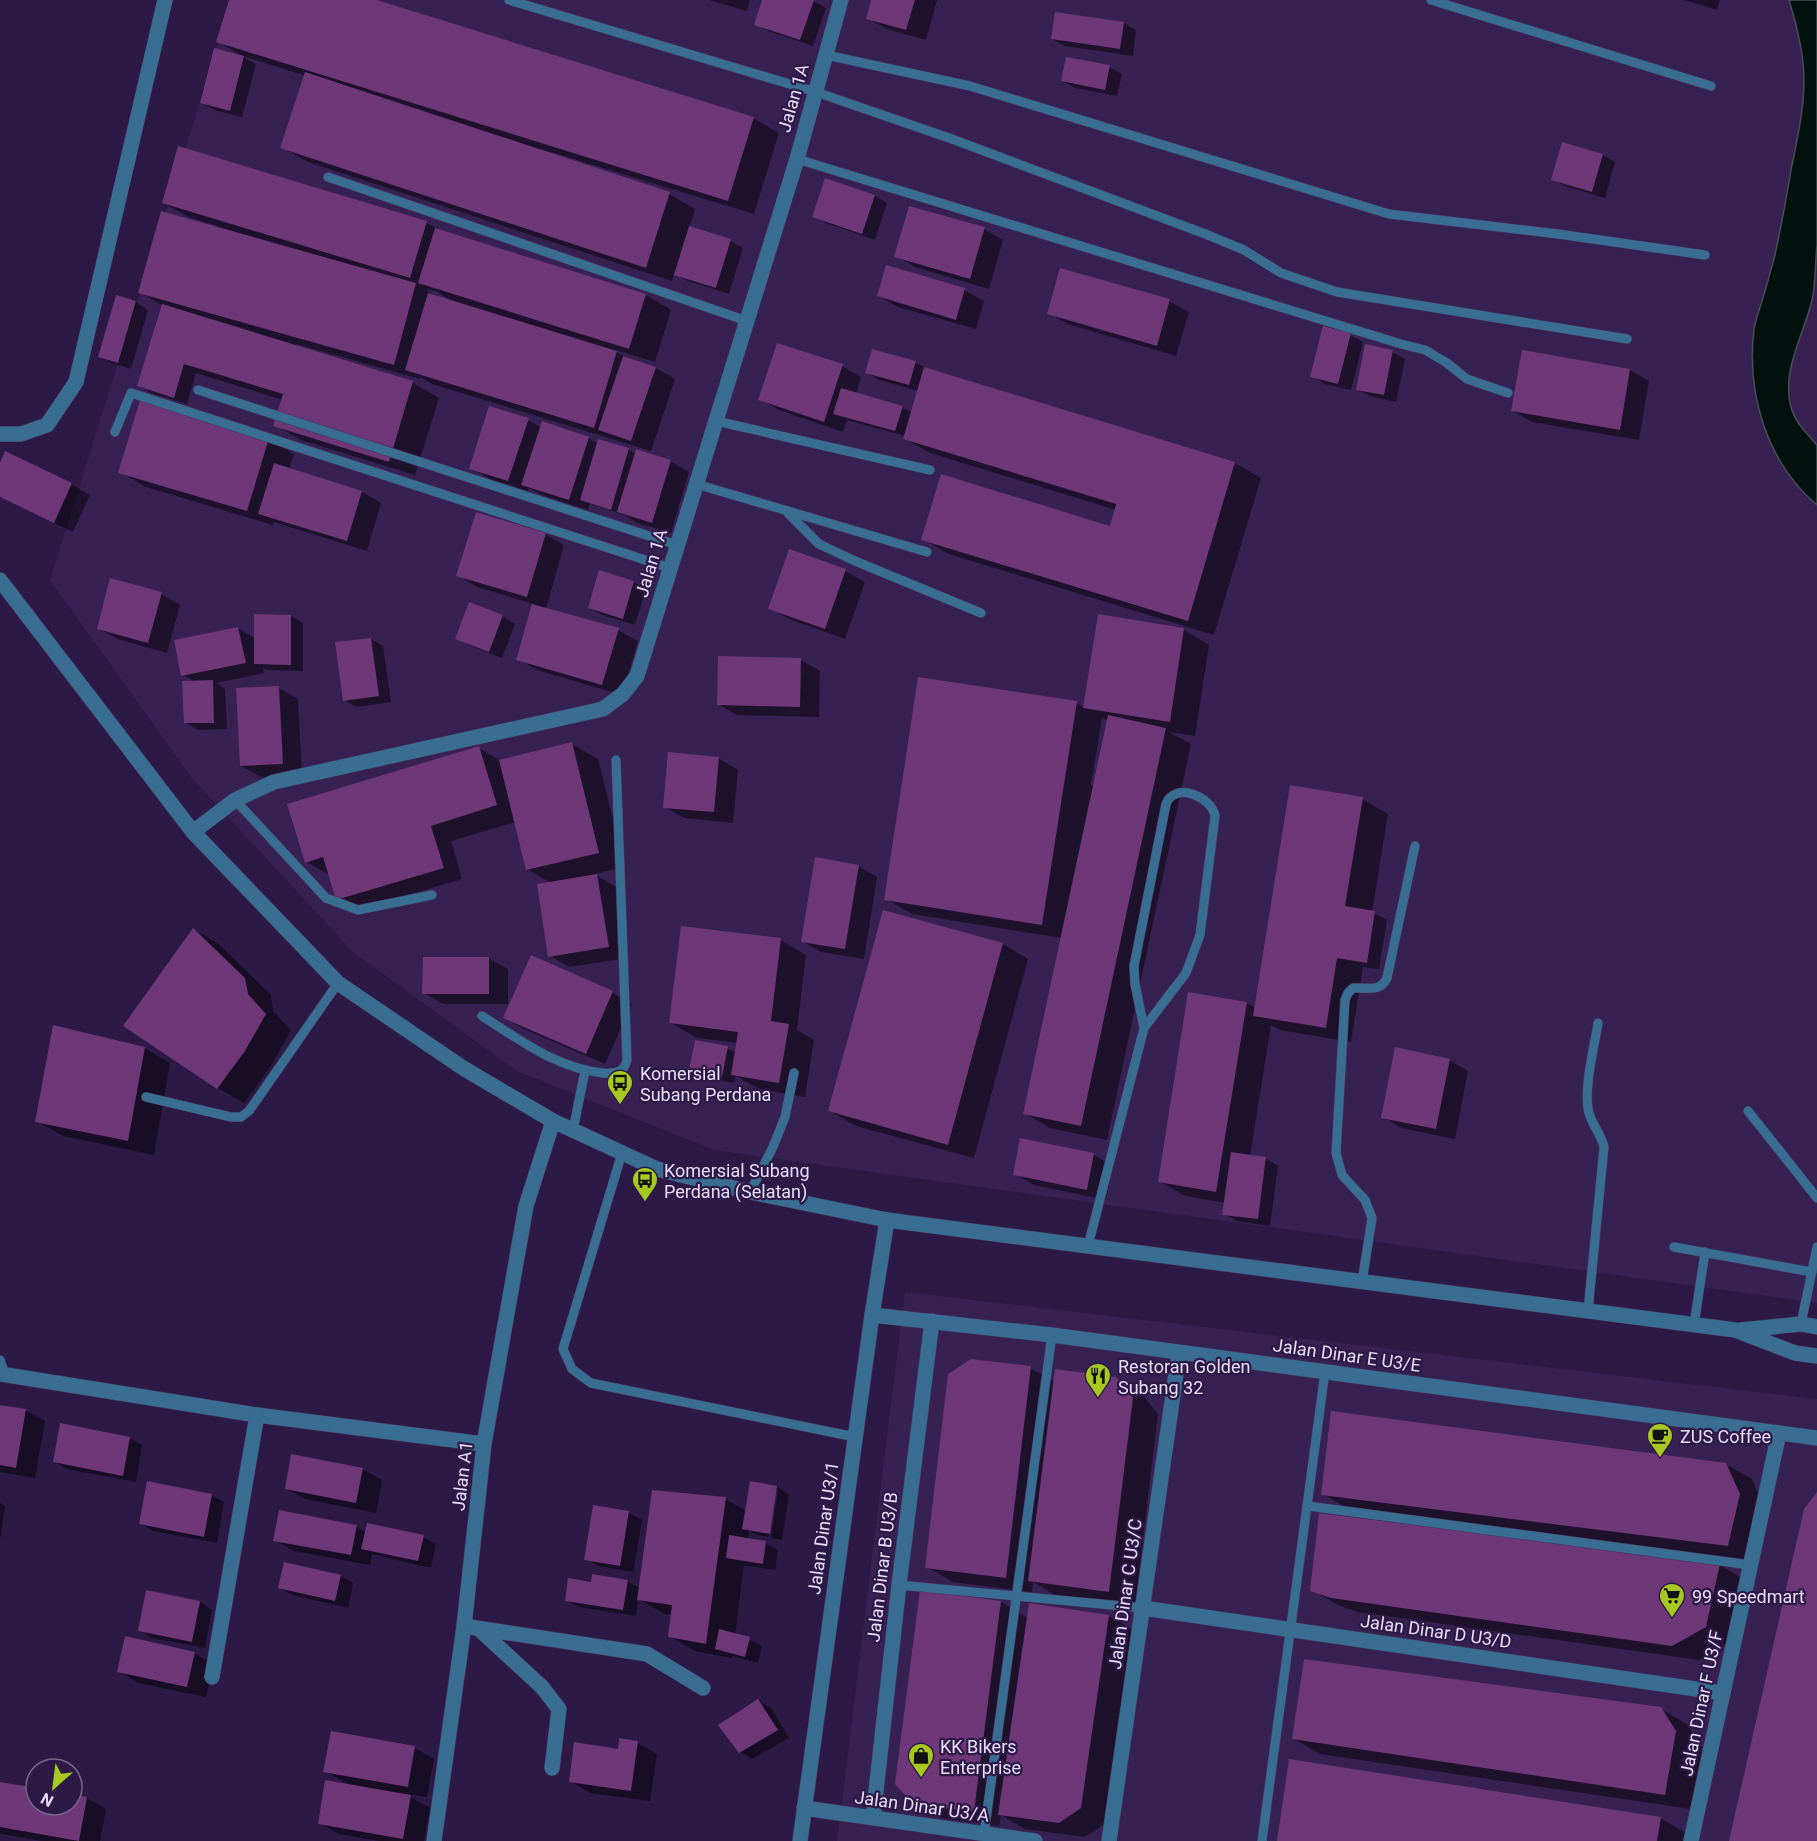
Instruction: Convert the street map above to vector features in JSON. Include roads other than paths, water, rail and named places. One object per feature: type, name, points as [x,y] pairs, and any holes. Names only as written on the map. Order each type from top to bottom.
[{"type":"street","points":[[0,434],[21,434],[47,424],[76,382],[165,0]]},
{"type":"street","name":"Jalan 1A","points":[[193,832],[235,800],[274,782],[603,710],[622,694],[637,675],[797,159],[841,0]]},
{"type":"street","points":[[0,580],[193,832],[339,983],[463,1068],[553,1121],[657,1169],[750,1192],[888,1220],[1735,1330],[1801,1324],[1817,1327]]},
{"type":"street","name":"Jalan A1","points":[[434,1841],[472,1628],[484,1444],[526,1206],[553,1121]]},
{"type":"street","name":"Jalan Dinar U3/1","points":[[800,1841],[872,1315],[888,1220]]},
{"type":"street","name":"Jalan Dinar E U3/E","points":[[872,1315],[1052,1335],[1817,1438]]},
{"type":"street","name":"Jalan Dinar B U3/B","points":[[873,1818],[932,1321]]},
{"type":"street","points":[[1735,1330],[1795,1353],[1817,1356]]},
{"type":"street","name":"Jalan Dinar C U3/C","points":[[1109,1841],[1179,1353]]},
{"type":"street","points":[[3,1375],[256,1416],[484,1444]]},
{"type":"street","points":[[212,1677],[256,1416]]},
{"type":"street","name":"Jalan Dinar F U3/F","points":[[1691,1841],[1779,1433]]},
{"type":"street","name":"Jalan Dinar D U3/D","points":[[1143,1608],[1723,1693]]},
{"type":"street","points":[[472,1628],[647,1654],[703,1688]]},
{"type":"street","points":[[472,1628],[542,1687],[559,1709],[552,1768]]},
{"type":"street","name":"Jalan Dinar U3/A","points":[[804,1809],[1035,1841]]},
{"type":"lane","points":[[509,0],[816,92],[952,139],[1208,235],[1244,250],[1281,273],[1337,292],[1626,339]]},
{"type":"lane","points":[[1431,0],[1711,86]]},
{"type":"lane","points":[[826,55],[970,86],[1389,214],[1558,234],[1705,255]]},
{"type":"lane","points":[[797,159],[1425,350],[1447,363],[1467,379],[1508,393]]},
{"type":"lane","points":[[328,177],[747,321]]},
{"type":"lane","points":[[198,390],[677,544]]},
{"type":"lane","points":[[115,432],[131,393],[670,568]]},
{"type":"lane","points":[[716,421],[930,470]]},
{"type":"lane","points":[[696,484],[927,552]]},
{"type":"lane","points":[[787,511],[819,544],[981,613]]},
{"type":"lane","points":[[482,1016],[534,1050],[562,1064],[585,1071],[612,1074],[626,1067],[615,760]]},
{"type":"lane","points":[[1088,1246],[1144,1028],[1186,973],[1200,935],[1214,809],[1200,797],[1179,792],[1173,793],[1166,804],[1134,966],[1135,984],[1144,1028]]},
{"type":"lane","points":[[235,800],[326,898],[358,910],[432,895]]},
{"type":"lane","points":[[1362,1282],[1372,1218],[1365,1200],[1342,1175],[1336,1153],[1345,1000],[1353,988],[1379,988],[1388,978],[1415,846]]},
{"type":"lane","points":[[146,1097],[231,1117],[241,1117],[249,1110],[339,983]]},
{"type":"lane","points":[[1588,1311],[1604,1147],[1602,1136],[1590,1116],[1587,1100],[1598,1023]]},
{"type":"lane","points":[[573,1130],[585,1071]]},
{"type":"lane","points":[[750,1192],[773,1147],[785,1117],[794,1073]]},
{"type":"lane","points":[[1748,1111],[1817,1198]]},
{"type":"lane","points":[[622,1153],[563,1348],[572,1369],[591,1383],[855,1437]]},
{"type":"lane","points":[[1674,1247],[1812,1272]]},
{"type":"lane","points":[[1801,1324],[1817,1247]]},
{"type":"lane","points":[[1694,1325],[1705,1252]]},
{"type":"lane","points":[[984,1834],[1052,1335]]},
{"type":"lane","points":[[0,1360],[3,1375]]},
{"type":"lane","points":[[1262,1841],[1325,1372]]},
{"type":"lane","points":[[1308,1506],[1750,1565]]},
{"type":"lane","points":[[899,1585],[1143,1608]]},
{"type":"place","name":"Komersial Subang Perdana","points":[[620,1106]]},
{"type":"place","name":"Komersial Subang Perdana (Selatan)","points":[[645,1203]]},
{"type":"place","name":"Restoran Golden Subang 32","points":[[1098,1399]]},
{"type":"place","name":"ZUS Coffee","points":[[1660,1459]]},
{"type":"place","name":"99 Speedmart","points":[[1672,1619]]},
{"type":"place","name":"KK Bikers Enterprise","points":[[921,1779]]}]
